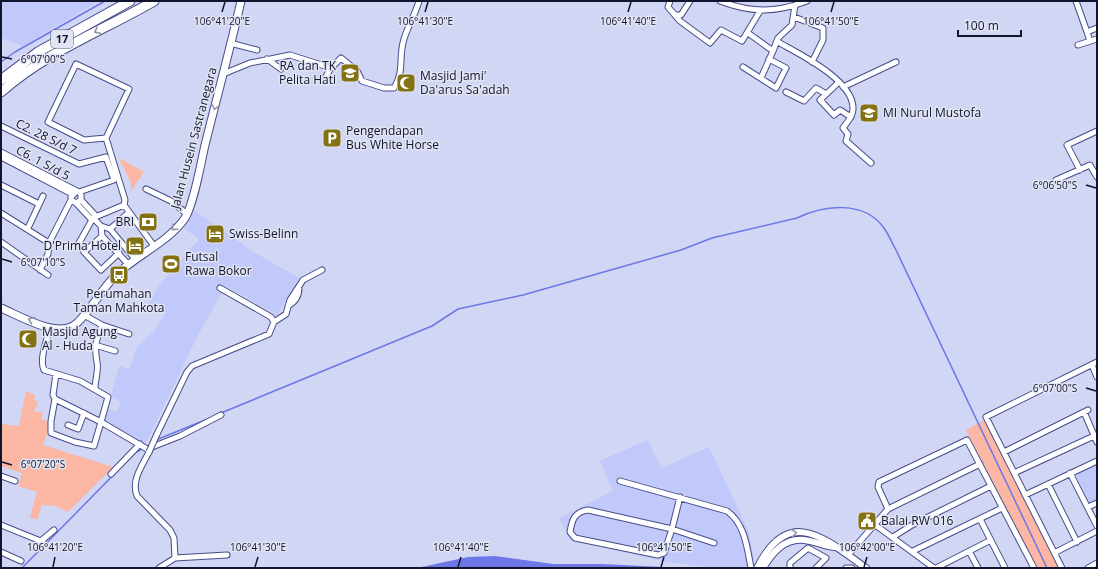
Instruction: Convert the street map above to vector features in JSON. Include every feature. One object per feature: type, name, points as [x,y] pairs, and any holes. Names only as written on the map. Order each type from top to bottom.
[{"type":"highway","points":[[131,13],[145,1]]},
{"type":"highway","points":[[131,13],[154,1]]},
{"type":"highway","name":"17","points":[[1,80],[38,52],[128,2]]},
{"type":"highway","name":"17","points":[[1,92],[19,76],[42,60],[131,13]]},
{"type":"main road","name":"Jalan Husein Sastranegara","points":[[1,308],[50,328],[68,328],[75,325],[108,284],[128,264],[154,246],[182,222],[187,214],[199,171],[241,1]]},
{"type":"street","points":[[323,81],[338,59],[342,58],[357,72],[362,81],[391,89],[395,86],[402,73],[400,59],[403,40],[414,18],[419,1]]},
{"type":"street","points":[[670,1],[668,7],[675,15],[683,23],[710,43],[722,30],[741,41],[744,40],[759,13]]},
{"type":"street","points":[[675,15],[681,15],[690,1]]},
{"type":"street","points":[[720,1],[738,8],[759,13],[795,8],[806,1]]},
{"type":"street","points":[[1076,1],[1090,41]]},
{"type":"street","points":[[761,78],[778,42],[778,38],[792,25],[795,8]]},
{"type":"street","points":[[794,18],[823,28],[823,40],[812,62]]},
{"type":"street","points":[[1087,32],[1097,28]]},
{"type":"street","points":[[748,32],[773,51]]},
{"type":"street","points":[[1078,45],[1097,39]]},
{"type":"street","points":[[778,42],[828,72],[843,87],[853,104],[853,111],[843,128],[848,134],[846,141],[871,163]]},
{"type":"street","points":[[230,43],[257,50]]},
{"type":"street","points":[[223,74],[250,63],[292,55],[331,68]]},
{"type":"street","points":[[267,59],[281,69]]},
{"type":"street","points":[[743,67],[776,88],[786,69],[769,59]]},
{"type":"street","points":[[843,87],[896,62]]},
{"type":"street","points":[[106,138],[84,140],[48,122],[76,64],[129,89],[106,138],[125,200],[124,206],[154,246]]},
{"type":"street","points":[[838,82],[820,100],[834,115],[840,110],[850,117]]},
{"type":"street","points":[[786,92],[804,101],[816,88],[826,94]]},
{"type":"street","name":"C2. 28 S/d 7","points":[[1,126],[79,164],[106,157],[114,180],[76,192]]},
{"type":"street","points":[[1080,170],[1067,145],[1097,131]]},
{"type":"street","name":"C6. 1 S/d 5","points":[[1,152],[76,192]]},
{"type":"street","points":[[1,157],[81,194],[79,201]]},
{"type":"street","points":[[1056,180],[1091,165],[1097,177]]},
{"type":"street","points":[[1,186],[39,204]]},
{"type":"street","points":[[146,189],[171,201],[187,214]]},
{"type":"street","points":[[40,270],[50,250],[50,243],[76,192]]},
{"type":"street","points":[[28,228],[43,196]]},
{"type":"street","points":[[71,200],[79,201],[101,226],[110,229],[135,258]]},
{"type":"street","points":[[119,253],[101,270],[84,252],[79,243],[93,218],[124,206]]},
{"type":"street","points":[[1,213],[28,228],[50,243]]},
{"type":"street","points":[[110,229],[128,213]]},
{"type":"street","points":[[101,226],[102,236],[128,264]]},
{"type":"street","points":[[84,252],[102,236]]},
{"type":"street","points":[[1,242],[48,275]]},
{"type":"street","points":[[110,474],[144,447],[157,434],[187,372],[192,366],[269,334],[274,322],[286,314],[288,306],[294,302],[299,294],[299,288],[308,276],[322,270]]},
{"type":"street","points":[[220,288],[271,317],[274,322]]},
{"type":"street","points":[[84,315],[102,325],[129,334]]},
{"type":"street","points":[[94,388],[98,363],[95,358],[95,345],[102,325]]},
{"type":"street","points":[[50,328],[42,366],[44,370],[56,374],[94,388],[109,398],[94,447],[51,433],[51,421],[55,399],[53,395],[56,374]]},
{"type":"street","points":[[95,345],[115,351]]},
{"type":"street","points":[[1062,568],[1056,552],[1025,495],[986,417],[1097,362]]},
{"type":"street","points":[[1092,365],[1097,377]]},
{"type":"street","points":[[55,399],[101,422],[148,449],[180,436],[221,415]]},
{"type":"street","points":[[1004,452],[1086,411],[1097,442]]},
{"type":"street","points":[[68,425],[78,428],[84,413]]},
{"type":"street","points":[[1014,473],[1094,436]]},
{"type":"street","points":[[888,509],[878,487],[879,482],[965,440],[968,441],[1034,568]]},
{"type":"street","points":[[144,447],[134,489],[137,496],[170,530],[174,538],[175,558]]},
{"type":"street","points":[[1025,495],[1097,461]]},
{"type":"street","points":[[848,555],[888,509],[980,464]]},
{"type":"street","points":[[1070,473],[1097,526]]},
{"type":"street","points":[[1,476],[15,481]]},
{"type":"street","points":[[620,481],[720,508],[735,517],[744,536],[751,568]]},
{"type":"street","points":[[1048,484],[1077,542]]},
{"type":"street","points":[[893,537],[912,525],[991,486]]},
{"type":"street","points":[[680,497],[672,530],[666,550],[664,553],[658,555],[575,538],[570,532],[575,516],[580,511],[588,510],[672,530],[714,543]]},
{"type":"street","points":[[1088,507],[1097,503]]},
{"type":"street","points":[[913,551],[1002,508]]},
{"type":"street","points":[[980,519],[1005,568]]},
{"type":"street","points":[[874,524],[935,568],[991,540]]},
{"type":"street","points":[[1,525],[42,542],[54,530]]},
{"type":"street","points":[[757,568],[770,546],[787,534],[799,532],[813,534],[823,538],[866,568]]},
{"type":"street","points":[[1056,552],[1097,532]]},
{"type":"street","points":[[763,568],[774,551],[787,542],[793,540],[804,540],[834,547]]},
{"type":"street","points":[[790,567],[808,548],[826,558],[816,568]]},
{"type":"street","points":[[969,551],[978,568]]},
{"type":"street","points":[[1,552],[21,561]]},
{"type":"street","points":[[159,568],[175,558],[227,555]]},
{"type":"street","points":[[1088,568],[1097,564]]},
{"type":"shaded area","points":[[1,1],[99,1],[23,46],[1,38]]},
{"type":"shaded area","points":[[119,158],[144,172],[131,191],[131,183]]},
{"type":"shaded area","points":[[195,211],[252,251],[299,278],[277,315],[226,286],[198,335],[145,445],[100,422],[107,408],[116,412],[121,402],[111,396],[119,366],[130,369],[136,348],[155,330],[165,314],[148,304],[158,287],[199,239],[182,227]]},
{"type":"shaded area","name":"Futsal Rawa Bokor","points":[[173,254],[180,260],[169,274],[161,267]]},
{"type":"shaded area","points":[[26,391],[35,395],[34,399],[38,402],[34,411],[43,413],[41,419],[51,423],[43,445],[113,467],[68,512],[55,506],[42,505],[37,520],[30,517],[37,492],[18,486],[22,473],[1,466],[1,424],[19,426]]},
{"type":"shaded area","points":[[984,420],[1059,568],[1037,568],[966,430]]},
{"type":"shaded area","points":[[647,440],[662,468],[709,447],[749,532],[754,559],[745,568],[713,568],[662,561],[570,540],[559,518],[613,491],[600,461]]},
{"type":"shaded area","points":[[1097,463],[1097,499],[1089,503],[1075,473]]},
{"type":"shaded area","points":[[495,556],[553,564],[601,564],[684,568],[417,568],[468,557]]},
{"type":"waterway","points":[[1,62],[15,52],[105,1]]},
{"type":"waterway","points":[[221,413],[432,326],[458,309],[523,295],[681,250],[712,238],[797,218],[819,210],[831,208],[855,209],[876,219],[889,236],[1047,568]]},
{"type":"waterway","points":[[156,440],[210,418]]},
{"type":"waterway","points":[[22,568],[135,453],[143,448]]},
{"type":"place","name":"RA dan TK Pelita Hati","points":[[350,73]]},
{"type":"place","name":"Masjid Jami' Da'arus Sa'adah","points":[[406,83]]},
{"type":"place","name":"MI Nurul Mustofa","points":[[869,113]]},
{"type":"place","name":"Pengendapan Bus White Horse","points":[[332,138]]},
{"type":"place","name":"BRI","points":[[148,222]]},
{"type":"place","name":"Swiss-Belinn","points":[[215,234]]},
{"type":"place","name":"D'Prima Hotel","points":[[135,246]]},
{"type":"place","name":"Futsal Rawa Bokor","points":[[171,264]]},
{"type":"place","name":"Perumahan Taman Mahkota","points":[[119,275]]},
{"type":"place","name":"Masjid Agung Al - Huda","points":[[28,339]]},
{"type":"place","name":"Balai RW 016","points":[[867,521]]}]
